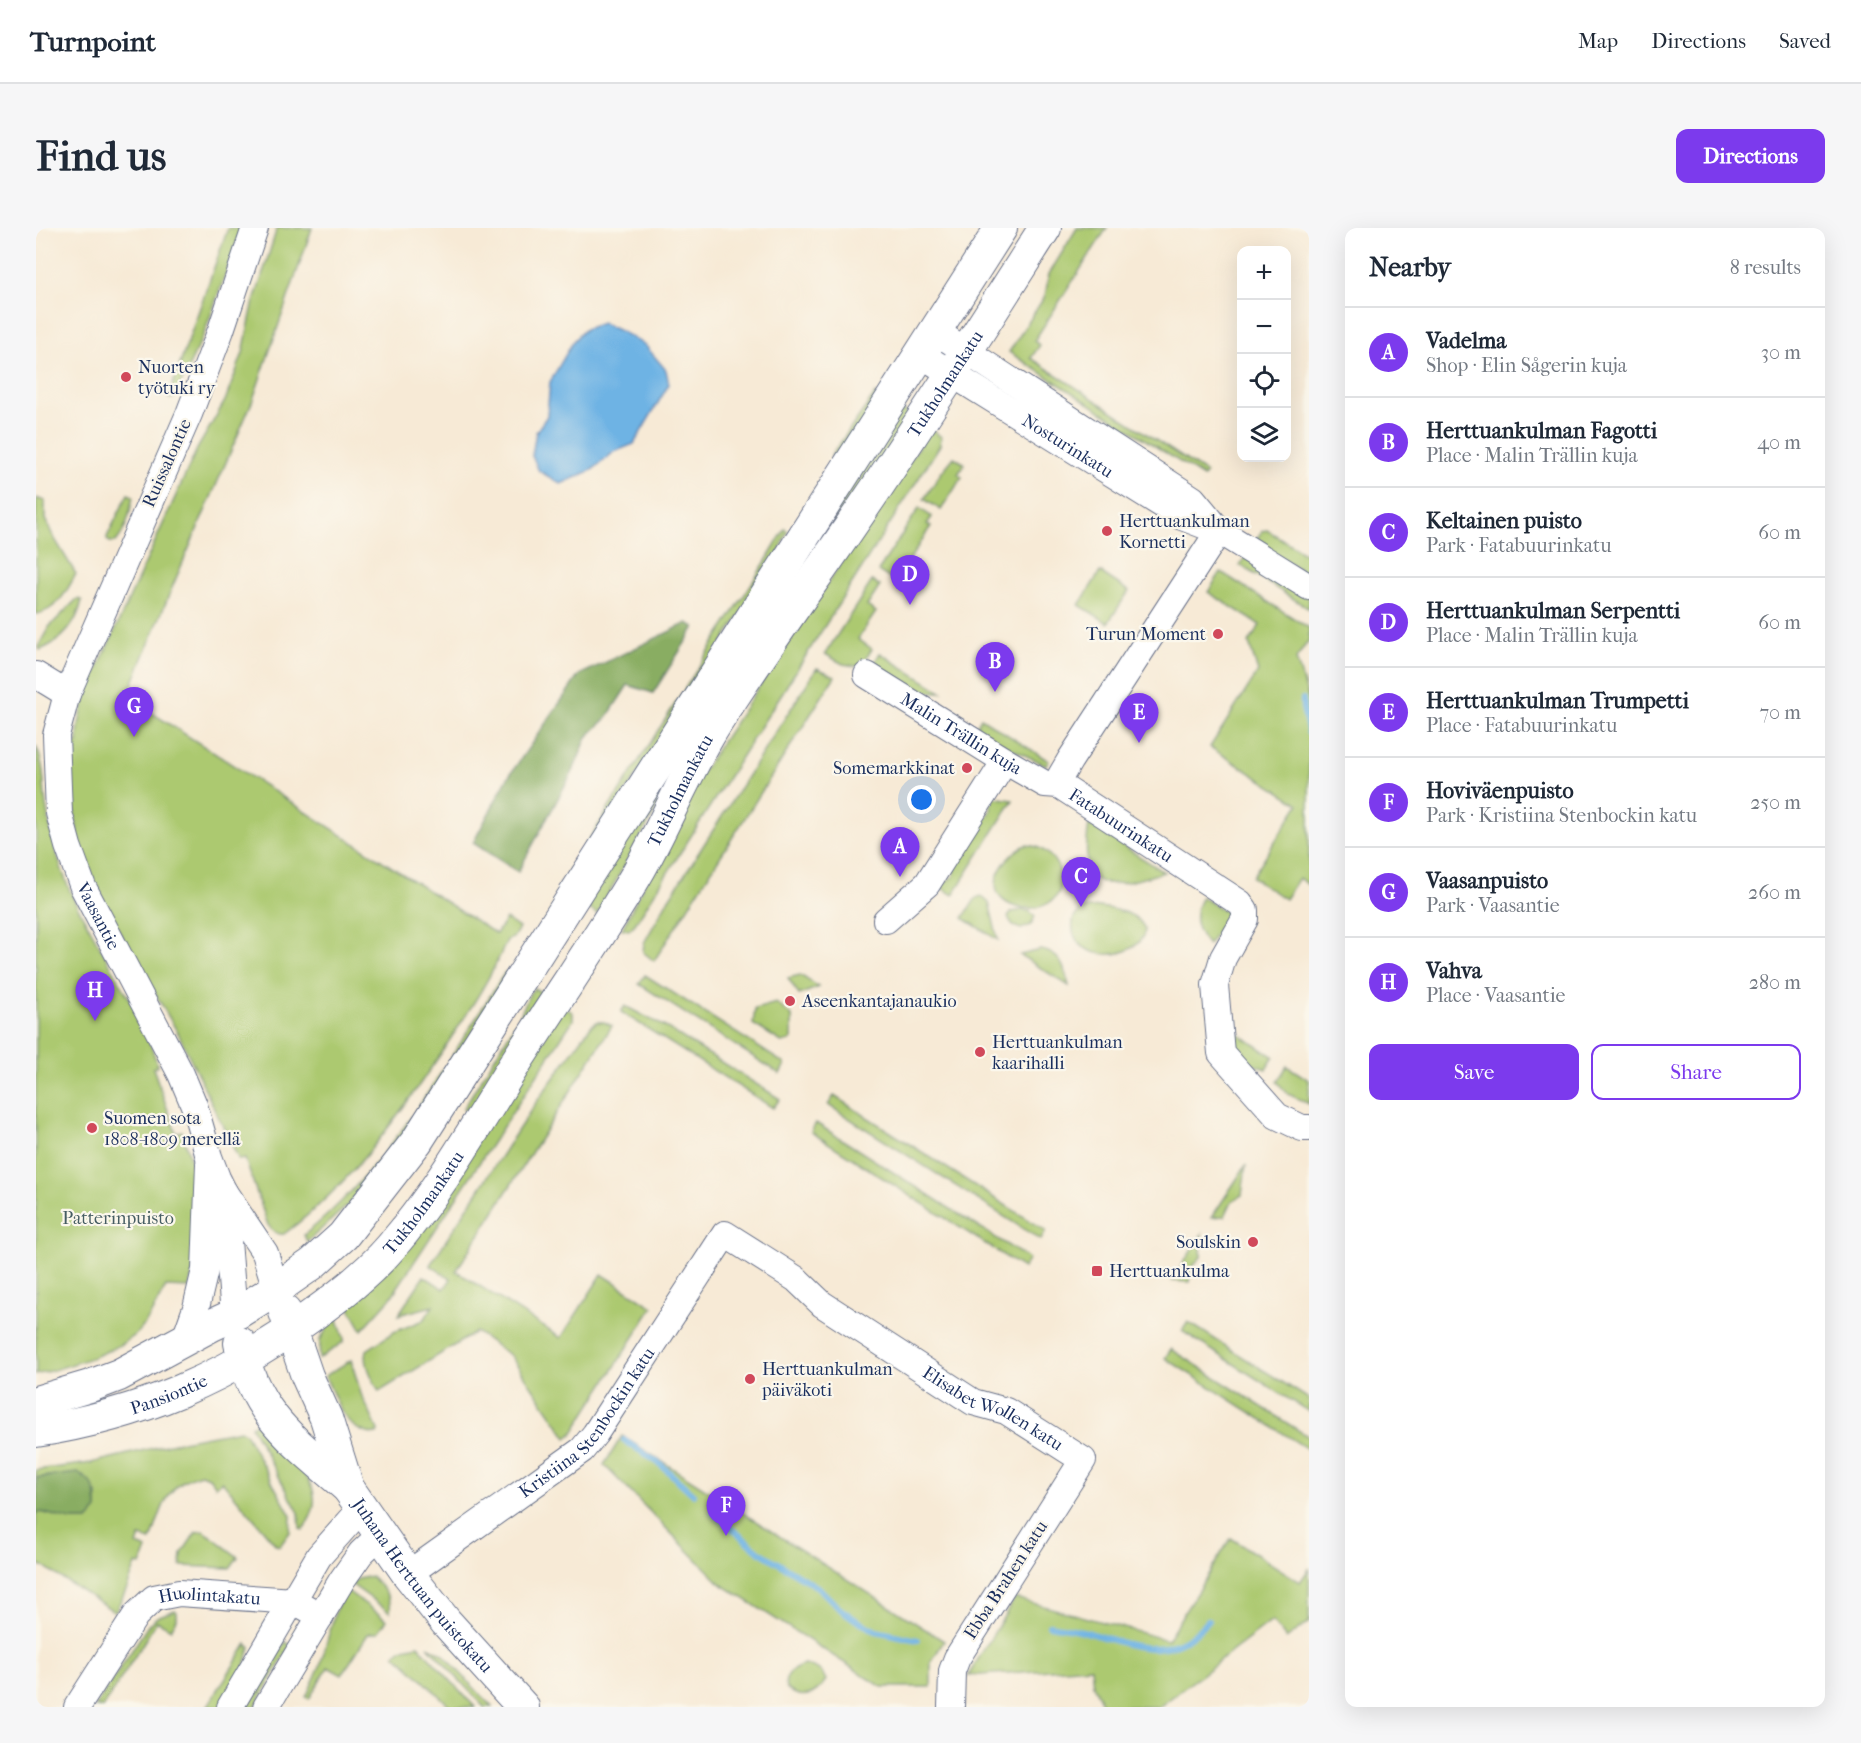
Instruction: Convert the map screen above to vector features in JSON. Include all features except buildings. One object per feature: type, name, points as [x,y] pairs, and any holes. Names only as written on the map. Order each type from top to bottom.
[{"type":"main road","name":"Tukholmankatu","points":[[276,1289],[312,1264],[343,1236],[417,1141],[1000,228]]},
{"type":"main road","name":"Tukholmankatu","points":[[291,1330],[335,1299],[388,1250],[446,1172],[638,872],[710,734],[746,677],[887,473],[1045,228]]},
{"type":"main road","name":"Pansiontie","points":[[36,1402],[119,1375],[234,1315],[276,1289]]},
{"type":"main road","name":"Juhana Herttuan puistokatu","points":[[276,1289],[355,1499]]},
{"type":"main road","name":"Juhana Herttuan puistokatu","points":[[234,1315],[243,1361],[261,1404],[280,1428],[355,1499],[408,1574],[446,1622],[523,1707]]},
{"type":"main road","name":"Pansiontie","points":[[36,1431],[112,1415],[160,1401],[243,1361],[291,1330]]},
{"type":"street","name":"Ruissalontie","points":[[67,694],[189,414],[221,330],[255,228]]},
{"type":"street","name":"Nosturinkatu","points":[[927,342],[1193,499],[1219,531],[1309,587]]},
{"type":"street","name":"Fatabuurinkatu","points":[[1219,531],[1070,760],[1060,777],[1059,785],[1240,903],[1245,910],[1245,919],[1224,958],[1215,985],[1221,1053],[1277,1116],[1302,1128],[1309,1128]]},
{"type":"street","points":[[36,675],[67,694]]},
{"type":"street","name":"Malin Trällin kuja","points":[[867,675],[1045,784],[1059,785]]},
{"type":"street","points":[[36,698],[67,694]]},
{"type":"street","name":"Vaasantie","points":[[67,694],[56,735],[59,813],[68,846],[83,887],[181,1074],[194,1105],[209,1157],[224,1192],[265,1253],[276,1289]]},
{"type":"street","points":[[886,920],[927,884],[1005,761]]},
{"type":"street","name":"Vaasantie","points":[[185,1339],[196,1308],[205,1270],[209,1157]]},
{"type":"street","name":"Vaasantie","points":[[224,1192],[234,1315]]},
{"type":"street","name":"Elisabet Wollen katu","points":[[725,1234],[796,1279],[822,1304],[973,1402],[1006,1411],[1083,1460]]},
{"type":"street","name":"Kristiina Stenbockin katu","points":[[408,1574],[582,1450],[595,1434],[725,1234]]},
{"type":"street","name":"Ebba Brahen katu","points":[[951,1707],[952,1671],[957,1658],[1083,1460]]},
{"type":"street","points":[[230,1707],[355,1499]]},
{"type":"street","points":[[266,1707],[361,1553],[380,1536]]},
{"type":"street","name":"Huolintakatu","points":[[77,1707],[136,1615],[154,1598],[179,1593],[294,1601],[321,1616]]},
{"type":"green space","points":[[228,228],[242,228],[204,334],[174,398],[168,398]]},
{"type":"green space","points":[[277,228],[312,228],[252,402],[127,697],[496,934],[506,919],[519,928],[513,938],[507,940],[485,985],[440,1055],[388,1128],[330,1195],[284,1234],[275,1232],[268,1225],[245,1159],[239,1160],[178,1033],[97,888],[79,842],[71,788],[70,742],[78,743],[80,720],[91,683],[197,449],[225,401],[243,353],[253,305]]},
{"type":"green space","points":[[1077,228],[1107,228],[1034,341],[1040,345],[1031,358],[1206,473],[1203,477],[1009,352],[1045,296],[1049,274]]},
{"type":"green space","points":[[875,394],[880,397],[864,422],[834,458],[831,456]]},
{"type":"green space","points":[[902,410],[911,415],[794,591],[786,586]]},
{"type":"green space","points":[[931,428],[941,437],[940,445],[635,924],[629,930],[622,929],[692,787]]},
{"type":"green space","points":[[954,457],[965,464],[958,474],[962,477],[941,510],[924,499]]},
{"type":"green space","points":[[128,494],[133,496],[125,526],[116,542],[110,542],[107,537]]},
{"type":"green space","points":[[36,498],[45,501],[45,519],[76,574],[56,605],[36,614]]},
{"type":"green space","points":[[919,508],[932,517],[927,524],[931,526],[895,582],[878,571]]},
{"type":"green space","points":[[785,529],[788,531],[775,562],[561,891],[560,885]]},
{"type":"green space","points":[[1267,530],[1309,556],[1309,576],[1255,541],[1262,531]]},
{"type":"green space","points":[[1245,557],[1309,598],[1309,609],[1240,565]]},
{"type":"green space","points":[[1100,572],[1129,591],[1108,623],[1079,605]]},
{"type":"green space","points":[[1221,572],[1309,628],[1309,640],[1296,659],[1309,700],[1309,885],[1299,878],[1285,899],[1252,877],[1299,804],[1210,747],[1258,672],[1249,643],[1260,625],[1208,592]]},
{"type":"green space","points":[[872,581],[880,586],[867,606],[876,612],[858,639],[872,649],[861,667],[843,664],[825,654]]},
{"type":"green space","points":[[77,599],[82,600],[80,609],[67,631],[55,642],[40,650],[38,647],[49,627]]},
{"type":"green space","points":[[687,623],[695,627],[653,693],[628,685],[606,719],[587,737],[574,769],[518,872],[473,843],[507,779],[579,675]]},
{"type":"green space","points":[[880,653],[942,692],[913,689],[888,677],[872,666]]},
{"type":"green space","points":[[817,668],[835,676],[654,961],[643,952],[644,943],[667,902]]},
{"type":"green space","points":[[981,718],[1049,761],[1046,765],[993,740],[975,728]]},
{"type":"green space","name":"Patterinpuisto","points":[[36,746],[42,768],[51,830],[65,879],[75,902],[143,1023],[158,1066],[153,1068],[176,1133],[182,1131],[195,1174],[201,1238],[189,1288],[166,1287],[142,1328],[133,1336],[108,1351],[36,1375]]},
{"type":"green space","points":[[661,782],[669,787],[597,914],[582,904]]},
{"type":"green space","points":[[993,797],[1013,800],[953,895],[939,886],[954,876],[958,854],[990,813]]},
{"type":"green space","points":[[1089,824],[1164,872],[1127,882],[1113,884],[1101,882],[1093,876],[1088,865]]},
{"type":"green space","points":[[1026,845],[1048,854],[1060,874],[1061,885],[1057,895],[1048,903],[1034,908],[1010,905],[1000,896],[996,888],[1000,871],[1005,863],[1011,855]]},
{"type":"green space","points":[[981,896],[989,903],[998,940],[963,918],[976,898]]},
{"type":"green space","points":[[1202,897],[1229,914],[1208,945],[1200,934],[1196,922],[1196,910]]},
{"type":"green space","points":[[1099,907],[1126,913],[1138,920],[1145,931],[1138,942],[1128,950],[1115,954],[1101,954],[1088,950],[1078,942],[1073,931],[1074,917],[1083,909]]},
{"type":"green space","points":[[1023,910],[1035,916],[1031,925],[1021,929],[1013,926],[1008,917],[1012,912]]},
{"type":"green space","points":[[1040,950],[1047,951],[1061,962],[1069,986],[1020,955]]},
{"type":"green space","points":[[505,972],[509,972],[435,1095],[348,1205],[307,1242],[304,1235],[335,1208],[363,1178],[415,1112]]},
{"type":"green space","points":[[645,975],[785,1064],[780,1074],[639,984]]},
{"type":"green space","points":[[800,975],[819,987],[799,995],[788,978]]},
{"type":"green space","points":[[534,988],[546,995],[470,1113],[463,1109],[519,1018]]},
{"type":"green space","points":[[776,1003],[792,1016],[792,1039],[783,1043],[753,1024],[755,1009]]},
{"type":"green space","points":[[564,1006],[573,1013],[573,1020],[390,1299],[362,1330],[347,1303]]},
{"type":"green space","points":[[625,1006],[667,1028],[780,1099],[773,1108],[621,1012]]},
{"type":"green space","points":[[597,1022],[604,1022],[612,1026],[456,1271],[561,1338],[602,1274],[653,1307],[572,1434],[567,1438],[511,1356],[476,1332],[379,1392],[367,1366],[367,1350],[394,1332],[424,1320],[433,1306],[398,1315],[424,1276],[444,1289],[451,1279],[430,1265],[535,1104],[591,1026]]},
{"type":"green space","points":[[1234,1031],[1274,1057],[1266,1069],[1233,1057],[1225,1045]]},
{"type":"green space","points":[[1287,1066],[1309,1080],[1309,1104],[1288,1094],[1277,1082]]},
{"type":"green space","points":[[834,1096],[1046,1231],[1041,1240],[828,1105]]},
{"type":"green space","points":[[816,1123],[1029,1259],[1023,1268],[811,1132]]},
{"type":"green space","points":[[1246,1165],[1242,1195],[1232,1201],[1225,1216],[1212,1217]]},
{"type":"green space","points":[[1202,1234],[1201,1257],[1192,1267],[1190,1282],[1172,1281]]},
{"type":"green space","points":[[336,1313],[343,1342],[319,1359],[320,1340]]},
{"type":"green space","points":[[1188,1322],[1309,1399],[1309,1412],[1182,1331]]},
{"type":"green space","points":[[1171,1349],[1309,1437],[1309,1450],[1165,1358]]},
{"type":"green space","points":[[351,1360],[361,1394],[378,1430],[377,1434],[366,1433],[350,1422],[338,1405],[325,1376]]},
{"type":"green space","points":[[258,1422],[300,1467],[312,1487],[314,1505],[303,1530],[300,1528],[299,1513],[251,1426]]},
{"type":"green space","points":[[240,1430],[245,1433],[291,1516],[290,1532],[280,1546],[276,1545],[222,1481],[216,1486],[209,1477],[201,1474],[189,1478],[172,1491],[162,1508],[151,1540],[140,1537],[137,1545],[147,1549],[141,1565],[136,1564],[115,1612],[36,1562],[36,1514],[41,1512],[71,1520],[88,1520],[97,1509],[97,1493],[55,1475],[36,1478],[36,1470],[91,1463],[182,1441]]},
{"type":"green space","points":[[622,1436],[944,1641],[931,1662],[931,1687],[882,1687],[721,1584],[604,1465]]},
{"type":"green space","points":[[78,1473],[94,1488],[97,1510],[88,1520],[71,1520],[41,1512],[36,1514],[36,1478]]},
{"type":"green space","points":[[204,1531],[238,1557],[230,1568],[181,1566],[182,1553],[196,1532]]},
{"type":"green space","points":[[1231,1538],[1300,1582],[1309,1569],[1309,1622],[1286,1639],[1272,1621],[1159,1707],[1104,1707],[1093,1685],[1091,1667],[968,1676],[1015,1598],[1167,1640]]},
{"type":"green space","points":[[371,1576],[388,1596],[390,1612],[351,1584],[358,1579]]},
{"type":"green space","points":[[346,1590],[387,1620],[378,1632],[368,1634],[342,1675],[328,1667],[309,1699],[306,1697],[320,1666],[336,1609]]},
{"type":"green space","points":[[175,1610],[177,1619],[171,1629],[157,1621],[103,1707],[95,1707],[149,1624],[157,1617]]},
{"type":"green space","points":[[285,1642],[291,1645],[255,1707],[246,1707]]},
{"type":"green space","points":[[247,1644],[250,1647],[244,1671],[222,1707],[207,1707]]},
{"type":"green space","points":[[418,1645],[475,1707],[451,1707],[395,1654],[404,1648]]},
{"type":"green space","points":[[428,1646],[443,1654],[492,1707],[484,1707]]},
{"type":"green space","points":[[804,1665],[818,1669],[826,1680],[813,1693],[798,1695],[786,1689],[785,1684],[789,1673]]},
{"type":"water","points":[[602,323],[645,345],[666,370],[669,384],[634,444],[614,452],[592,470],[561,484],[539,471],[532,456],[536,432],[547,416],[550,382],[574,340],[585,329]]},
{"type":"waterway","points":[[1303,699],[1309,733]]},
{"type":"waterway","points":[[624,1440],[660,1464],[694,1495]]},
{"type":"waterway","points":[[713,1513],[760,1552],[819,1588],[839,1608],[856,1620],[876,1631],[918,1640]]},
{"type":"waterway","points":[[1049,1625],[1080,1630],[1122,1643],[1153,1648],[1167,1647],[1181,1642],[1195,1633],[1208,1620]]},
{"type":"place","name":"Nuorten työtuki ry","points":[[126,377]]},
{"type":"place","name":"Herttuankulman Kornetti","points":[[1107,531]]},
{"type":"place","name":"Herttuankulman Serpentti","points":[[910,605]]},
{"type":"place","name":"Turun Moment","points":[[1218,634]]},
{"type":"place","name":"Herttuankulman Fagotti","points":[[995,692]]},
{"type":"place","name":"Vaasanpuisto","points":[[134,737]]},
{"type":"place","name":"Herttuankulman Trumpetti","points":[[1139,743]]},
{"type":"place","name":"Somemarkkinat","points":[[967,768]]},
{"type":"place","name":"Vadelma","points":[[900,877]]},
{"type":"place","name":"Keltainen puisto","points":[[1081,907]]},
{"type":"place","name":"Aseenkantajanaukio","points":[[790,1001]]},
{"type":"place","name":"Vahva","points":[[95,1021]]},
{"type":"place","name":"Herttuankulman kaarihalli","points":[[980,1052]]},
{"type":"place","name":"Suomen sota 1808-1809 merellä","points":[[92,1128]]},
{"type":"place","name":"Soulskin","points":[[1253,1242]]},
{"type":"place","name":"Herttuankulma","points":[[1097,1271]]},
{"type":"place","name":"Herttuankulman päiväkoti","points":[[750,1379]]},
{"type":"place","name":"Hoviväenpuisto","points":[[726,1536]]}]
